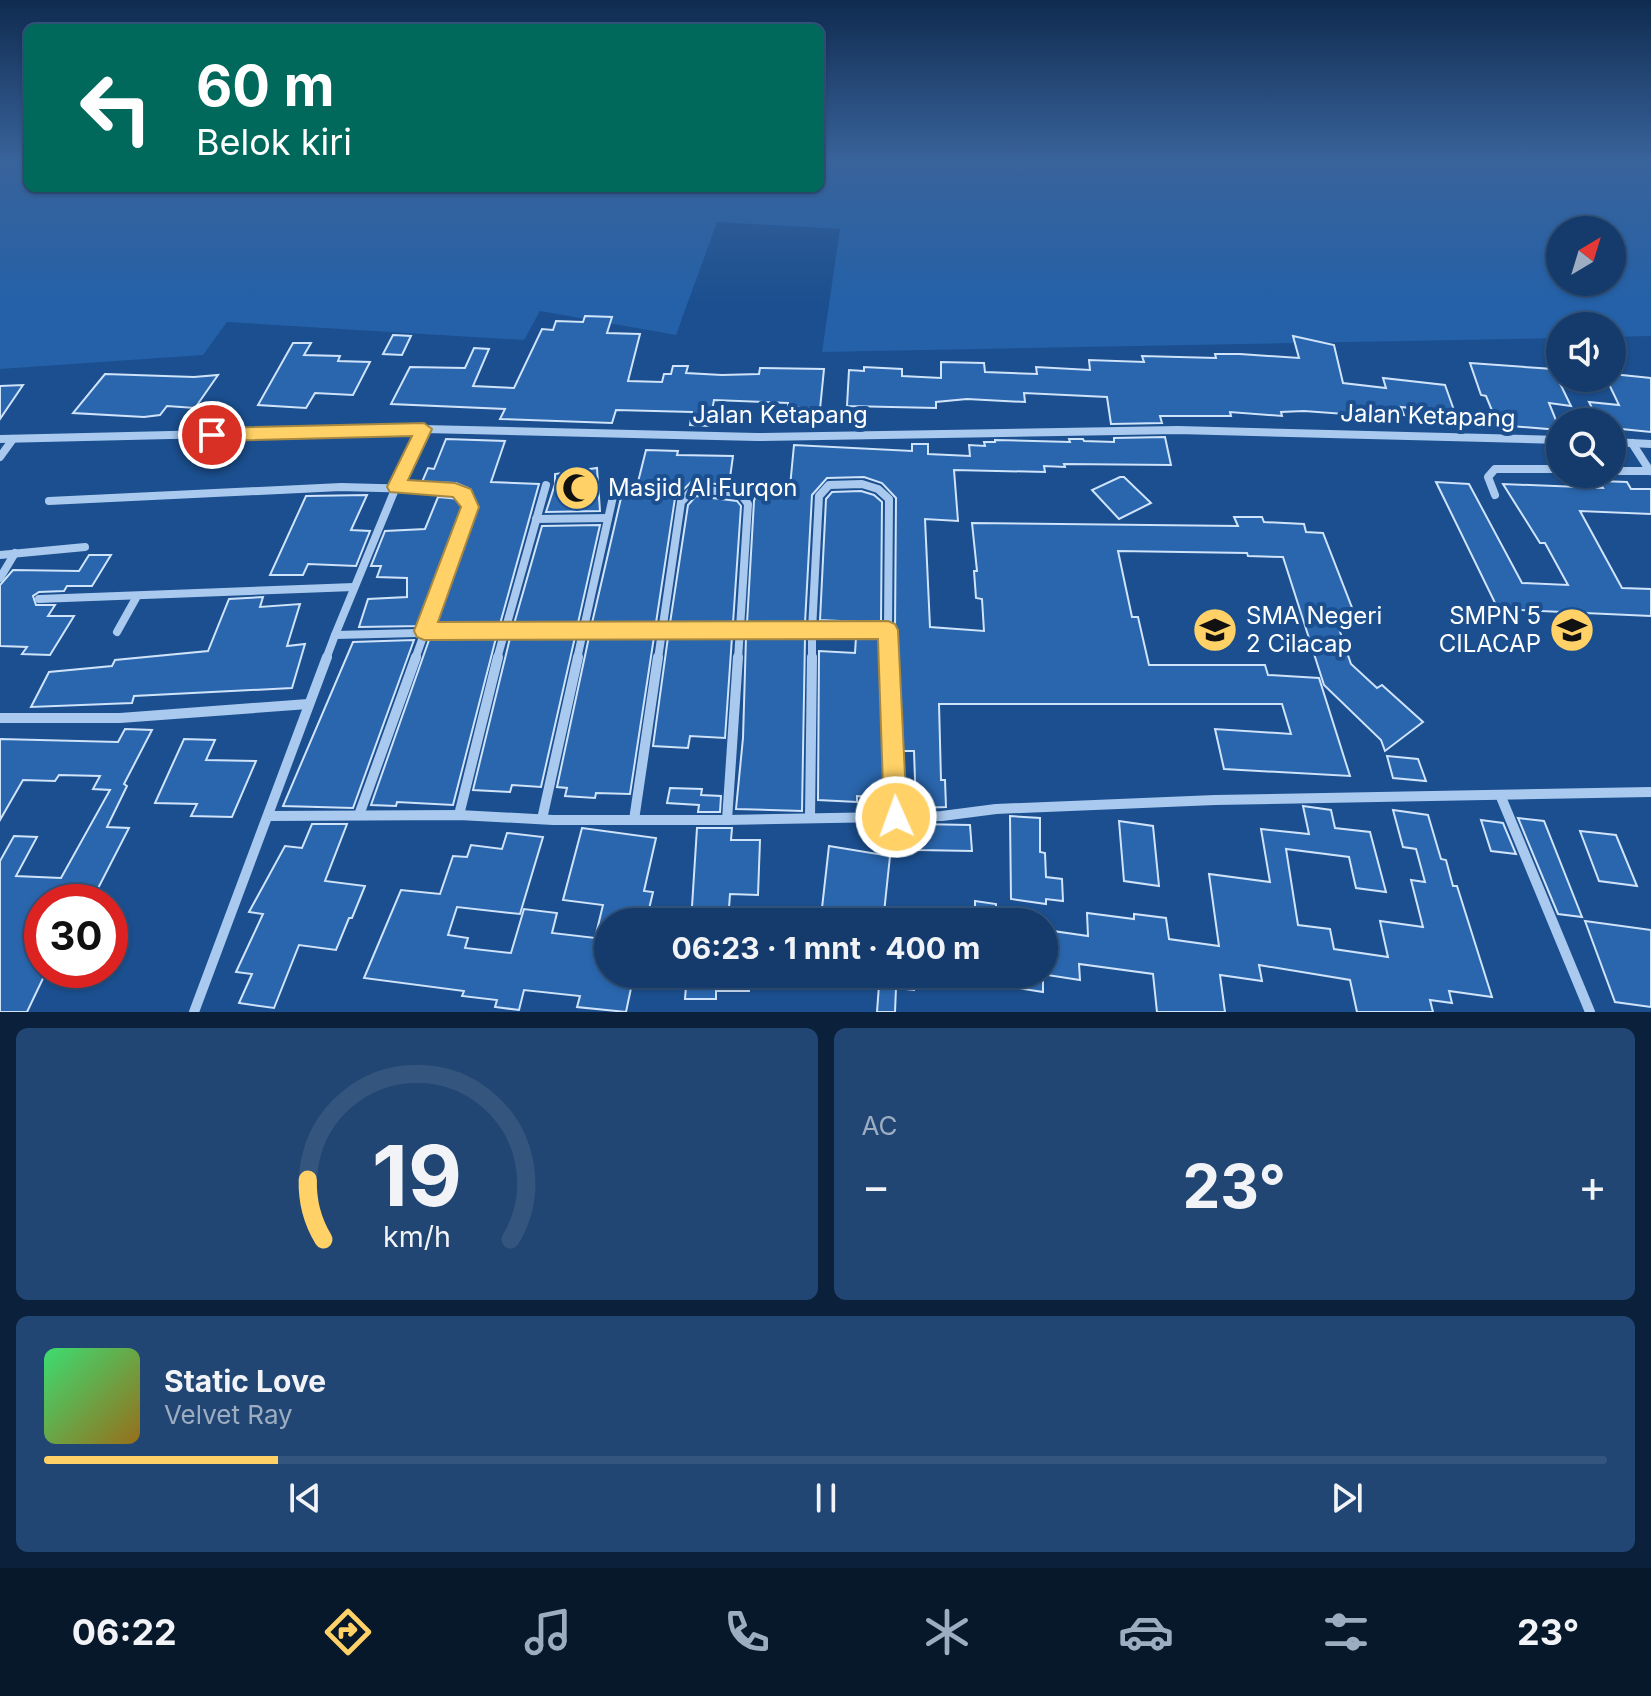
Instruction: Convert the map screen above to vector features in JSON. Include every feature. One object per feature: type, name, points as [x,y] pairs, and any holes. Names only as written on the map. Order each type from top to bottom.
[{"type":"street","name":"Jalan Ketapang","points":[[0,439],[424,429],[757,437],[1178,430],[1546,440]]},
{"type":"street","points":[[194,1012],[335,635],[396,487],[424,429]]},
{"type":"street","points":[[0,457],[13,439]]},
{"type":"street","points":[[1626,443],[1651,444]]},
{"type":"street","points":[[1632,443],[1650,471]]},
{"type":"street","points":[[1495,495],[1488,477],[1495,469],[1546,469]]},
{"type":"street","points":[[1626,471],[1650,471]]},
{"type":"street","points":[[459,815],[504,631],[546,485]]},
{"type":"street","points":[[810,818],[812,630],[819,496],[824,487],[842,485],[874,487],[886,493],[889,499],[888,630],[896,817]]},
{"type":"street","points":[[49,501],[396,487],[455,490],[470,500],[359,815]]},
{"type":"street","points":[[634,820],[681,502],[693,489],[707,489],[740,493],[748,504],[727,820]]},
{"type":"street","points":[[542,819],[614,492]]},
{"type":"street","points":[[536,519],[608,518]]},
{"type":"street","points":[[0,555],[85,547]]},
{"type":"street","points":[[0,578],[15,553]]},
{"type":"street","points":[[39,599],[136,598],[354,587]]},
{"type":"street","points":[[117,632],[136,598]]},
{"type":"street","points":[[335,635],[424,631],[888,630]]},
{"type":"street","points":[[0,718],[120,718],[308,704]]},
{"type":"street","points":[[269,816],[459,815],[542,819],[727,820],[942,816],[996,809],[1215,800],[1651,792]]},
{"type":"street","points":[[1501,797],[1590,1012]]},
{"type":"shaded area","points":[[0,208],[1651,208],[1651,336],[1626,337],[1626,312],[1546,312],[1546,338],[822,352],[840,229],[717,222],[676,335],[540,311],[524,340],[227,322],[203,355],[0,369]]},
{"type":"building","points":[[585,316],[612,317],[607,333],[640,334],[628,381],[662,382],[664,374],[671,374],[673,366],[688,366],[686,373],[722,375],[759,374],[760,368],[824,369],[820,409],[788,407],[788,403],[714,400],[709,426],[690,425],[692,412],[616,410],[612,423],[500,419],[505,409],[391,404],[410,367],[465,368],[474,348],[489,349],[473,386],[514,388],[542,329],[553,330],[556,321],[583,322]]},
{"type":"building","points":[[393,335],[411,336],[402,355],[383,354]]},
{"type":"building","points":[[1293,336],[1334,345],[1343,383],[1386,388],[1383,378],[1445,385],[1455,413],[1401,407],[1404,415],[1357,410],[1358,415],[1304,411],[1281,412],[1282,416],[1230,412],[1231,416],[1160,416],[1162,423],[1111,424],[1107,397],[1024,393],[1025,402],[967,399],[936,402],[936,408],[847,406],[849,370],[864,371],[864,367],[902,369],[902,376],[941,378],[941,362],[984,363],[985,372],[1037,374],[1036,367],[1090,370],[1089,360],[1144,362],[1142,356],[1216,358],[1215,354],[1240,354],[1299,358]]},
{"type":"building","points":[[293,343],[311,343],[304,355],[340,356],[338,361],[370,362],[353,395],[315,393],[306,408],[258,405]]},
{"type":"building","points":[[1470,363],[1546,368],[1546,392],[1564,392],[1571,406],[1549,403],[1551,408],[1546,408],[1546,429],[1498,425],[1486,396],[1481,395]]},
{"type":"building","points":[[105,374],[218,375],[195,408],[167,406],[160,415],[144,417],[73,413]]},
{"type":"building","points":[[1626,375],[1651,378],[1651,432],[1626,429],[1626,408],[1592,408],[1589,402],[1619,405],[1613,392],[1626,392]]},
{"type":"building","points":[[23,385],[0,419],[0,386]]},
{"type":"building","points":[[1165,437],[1171,465],[1064,464],[1065,467],[1044,466],[1045,472],[954,470],[958,521],[925,519],[930,627],[984,631],[982,599],[976,598],[974,571],[977,571],[972,523],[1238,526],[1234,517],[1262,517],[1264,522],[1304,524],[1306,532],[1323,533],[1356,618],[1335,617],[1351,664],[1377,688],[1382,685],[1423,722],[1385,751],[1381,740],[1324,685],[1283,557],[1248,556],[1247,553],[1118,551],[1132,617],[1138,617],[1149,665],[1265,665],[1268,675],[1319,678],[1350,776],[1224,769],[1215,729],[1291,734],[1282,704],[939,704],[941,780],[945,780],[946,807],[916,808],[914,751],[901,751],[895,630],[896,498],[882,483],[864,477],[827,478],[812,495],[805,623],[747,623],[754,501],[756,495],[789,497],[794,445],[912,451],[912,444],[928,444],[928,454],[970,456],[969,445],[985,446],[984,442],[995,440],[1070,442],[1069,439],[1083,439],[1114,442],[1114,438]]},
{"type":"building","points":[[446,439],[505,441],[491,482],[539,484],[500,624],[435,626],[477,508],[468,488],[456,483],[422,482],[428,468],[434,469]]},
{"type":"building","points":[[646,450],[678,451],[677,455],[733,456],[729,485],[691,482],[675,498],[656,623],[592,623],[624,485],[637,486]]},
{"type":"building","name":"Masjid Al Furqon","points":[[597,468],[600,511],[546,512],[555,474]]},
{"type":"building","points":[[1124,477],[1151,503],[1119,519],[1092,490]]},
{"type":"building","points":[[1436,482],[1469,484],[1522,583],[1568,585],[1545,543],[1540,543],[1503,484],[1546,488],[1626,488],[1626,482],[1631,489],[1651,489],[1651,514],[1580,511],[1622,588],[1651,589],[1651,616],[1498,609]]},
{"type":"building","points":[[861,491],[874,495],[882,502],[881,623],[820,620],[826,499],[832,492]]},
{"type":"building","points":[[367,495],[351,530],[370,531],[356,566],[308,564],[303,575],[270,575],[306,496]]},
{"type":"building","points":[[696,496],[737,501],[741,506],[733,623],[670,623],[688,505]]},
{"type":"building","points":[[438,497],[460,499],[463,507],[420,626],[359,627],[368,599],[407,597],[407,578],[377,577],[381,566],[371,566],[385,531],[425,529]]},
{"type":"building","points":[[600,525],[578,623],[514,624],[542,526]]},
{"type":"building","points":[[89,555],[111,555],[92,586],[67,586],[64,591],[39,592],[33,596],[36,605],[55,605],[48,616],[74,616],[50,655],[22,654],[27,647],[0,646],[0,585],[13,570],[79,571]]},
{"type":"building","points":[[263,597],[260,607],[300,604],[287,646],[305,644],[292,688],[134,696],[132,703],[31,707],[49,672],[112,666],[115,660],[208,651],[229,599]]},
{"type":"building","points":[[575,637],[541,787],[512,785],[510,792],[473,790],[510,638]]},
{"type":"building","points":[[589,637],[654,637],[630,794],[596,793],[595,798],[565,796],[567,788],[557,787]]},
{"type":"building","points":[[668,637],[732,637],[725,738],[690,736],[688,748],[653,746]]},
{"type":"building","points":[[746,637],[805,637],[802,811],[736,809],[743,738]]},
{"type":"building","points":[[856,637],[881,637],[887,798],[857,796],[857,802],[818,800],[819,651],[855,653]]},
{"type":"building","points":[[496,638],[453,805],[397,802],[396,806],[371,805],[429,640]]},
{"type":"building","points":[[414,640],[353,808],[283,806],[353,642]]},
{"type":"building","points":[[125,729],[152,730],[124,784],[127,786],[107,827],[129,828],[100,884],[24,884],[24,988],[38,988],[27,1012],[0,1012],[0,861],[14,836],[37,837],[16,876],[61,878],[110,790],[93,789],[100,776],[59,775],[55,781],[23,780],[0,820],[0,739],[118,742]]},
{"type":"building","points":[[184,739],[215,740],[206,760],[256,761],[232,817],[191,816],[197,804],[155,803]]},
{"type":"building","points":[[1387,756],[1418,759],[1426,781],[1393,778]]},
{"type":"building","points":[[670,788],[702,789],[701,795],[721,796],[720,812],[698,812],[699,805],[667,803]]},
{"type":"building","points":[[1303,806],[1331,810],[1335,828],[1370,832],[1386,892],[1356,888],[1349,857],[1286,849],[1298,925],[1330,929],[1334,949],[1388,957],[1380,921],[1423,927],[1411,880],[1425,882],[1416,849],[1403,847],[1393,810],[1428,815],[1441,859],[1446,860],[1453,886],[1457,886],[1492,997],[1449,991],[1452,1003],[1430,1000],[1433,1012],[1357,1012],[1350,980],[1259,965],[1262,981],[1220,975],[1225,1012],[1157,1012],[1153,974],[1079,964],[1080,980],[1058,977],[1058,932],[1088,936],[1087,913],[1134,919],[1134,914],[1166,918],[1169,939],[1219,946],[1209,874],[1270,882],[1261,829],[1309,834]]},
{"type":"building","points":[[1010,816],[1040,818],[1040,852],[1045,853],[1046,877],[1062,879],[1063,901],[1046,899],[1046,904],[1011,899]]},
{"type":"building","points":[[1518,818],[1544,821],[1582,917],[1558,914]]},
{"type":"building","points":[[1481,820],[1503,823],[1516,854],[1491,851]]},
{"type":"building","points":[[1119,821],[1153,826],[1159,886],[1124,881]]},
{"type":"building","points":[[312,824],[347,824],[325,881],[365,886],[352,918],[349,918],[336,950],[299,945],[274,1008],[239,1003],[252,974],[236,972],[263,914],[249,912],[285,846],[302,848]]},
{"type":"building","points":[[917,824],[970,825],[972,851],[918,850]]},
{"type":"building","points":[[582,828],[656,838],[644,891],[653,892],[649,908],[602,908],[603,905],[563,900]]},
{"type":"building","points":[[697,828],[732,828],[731,840],[760,840],[758,895],[730,894],[729,908],[692,908]]},
{"type":"building","points":[[1580,831],[1616,835],[1637,886],[1599,881]]},
{"type":"building","points":[[507,833],[543,837],[520,914],[457,907],[448,935],[468,938],[465,948],[511,953],[524,909],[557,913],[552,933],[594,938],[594,988],[631,988],[626,1012],[577,1007],[580,996],[524,990],[519,1010],[495,1007],[497,1000],[462,996],[464,991],[364,978],[401,890],[440,894],[453,856],[467,857],[471,845],[502,849]]},
{"type":"building","points":[[829,846],[890,856],[884,908],[822,908]]},
{"type":"building","points":[[975,901],[996,904],[996,908],[975,908]]},
{"type":"building","points":[[1585,921],[1651,930],[1651,1007],[1615,1002]]},
{"type":"building","points":[[686,988],[749,988],[749,991],[716,991],[716,999],[685,999]]},
{"type":"building","points":[[879,988],[896,988],[895,1012],[877,1012]]},
{"type":"building","points":[[1018,988],[1043,988],[1043,992]]},
{"type":"place","name":"Masjid Al Furqon","points":[[577,488]]},
{"type":"place","name":"SMA Negeri 2 Cilacap","points":[[1215,630]]},
{"type":"place","name":"SMPN 5 CILACAP","points":[[1572,630]]},
{"type":"route","points":[[212,435],[424,429],[396,487],[455,490],[465,494],[470,500],[470,507],[424,631],[888,630],[896,817]]}]
